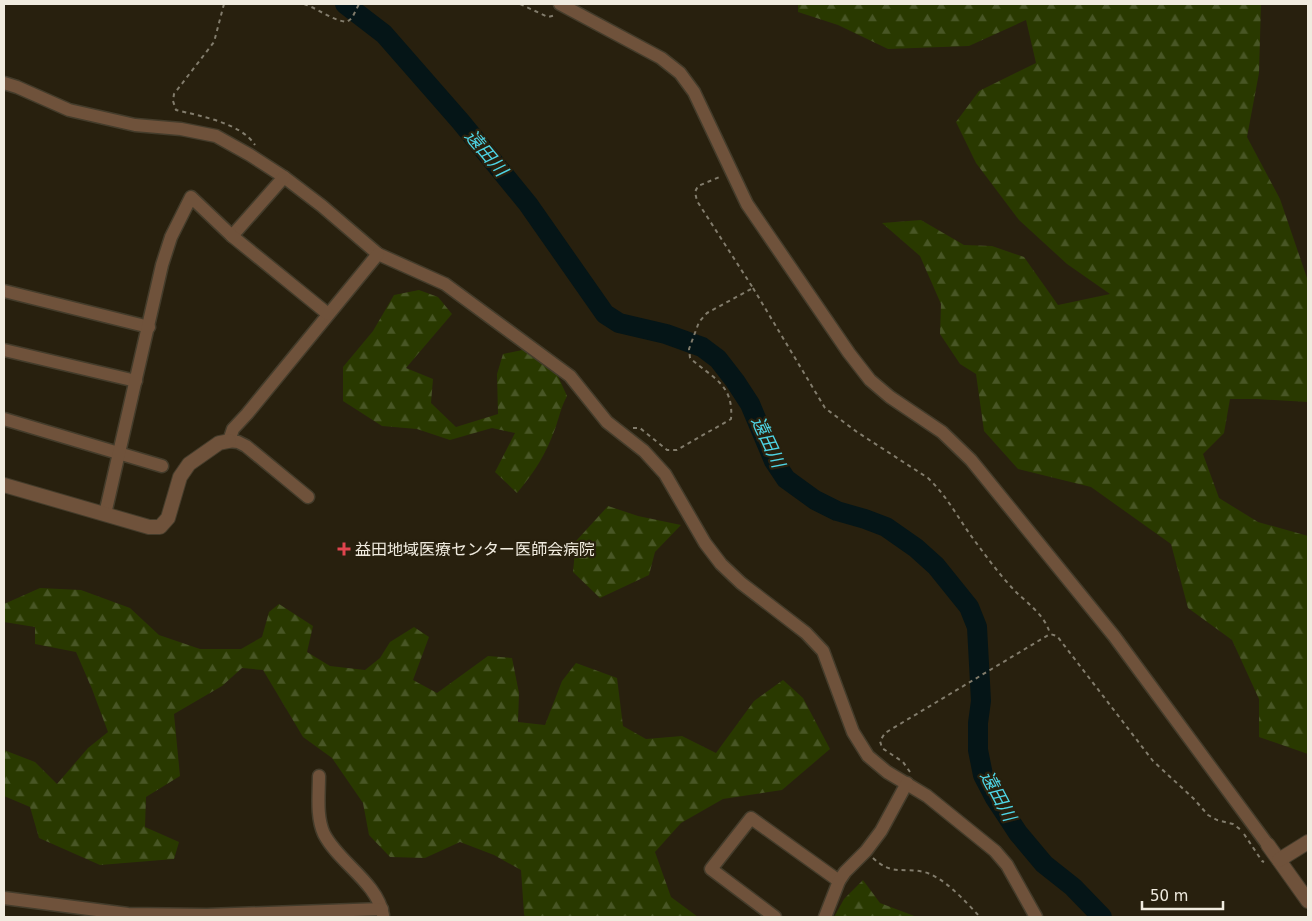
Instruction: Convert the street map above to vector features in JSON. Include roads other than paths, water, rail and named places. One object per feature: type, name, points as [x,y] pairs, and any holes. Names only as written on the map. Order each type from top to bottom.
[{"type":"street","points":[[562,4],[661,58],[680,73],[694,92],[747,204],[870,380],[890,397],[942,432],[977,467],[1114,636],[1308,901]]},
{"type":"street","points":[[4,83],[68,110],[135,125],[181,129],[216,136],[284,177],[322,206],[378,254],[445,284],[570,376],[607,422],[644,451],[664,474],[705,543],[721,564],[741,583],[806,633],[823,651],[853,732],[868,756],[887,772],[927,796],[995,851],[1007,865],[1036,917]]},
{"type":"street","points":[[232,236],[284,177]]},
{"type":"street","points":[[105,514],[162,265],[171,237],[191,197],[232,236],[328,314]]},
{"type":"street","points":[[228,441],[233,429],[378,254]]},
{"type":"street","points":[[4,291],[149,327]]},
{"type":"street","points":[[4,350],[136,381]]},
{"type":"street","points":[[4,419],[162,466]]},
{"type":"street","points":[[4,485],[149,527],[160,527],[168,518],[180,477],[189,464],[219,443],[228,441],[238,442],[246,446],[308,497]]},
{"type":"street","points":[[4,898],[128,914],[383,913],[377,897],[336,852],[324,833],[320,820],[319,776]]},
{"type":"street","points":[[825,917],[839,881],[845,872],[866,851],[890,817],[907,783]]},
{"type":"street","points":[[775,917],[710,869],[750,818],[839,881]]},
{"type":"street","points":[[1279,860],[1308,842]]},
{"type":"waterway","name":"遠田川","points":[[345,4],[384,34],[461,122],[528,204],[605,314],[619,323],[666,334],[702,347],[718,359],[750,404],[774,461],[786,479],[815,500],[837,511],[886,527],[916,548],[936,566],[969,607],[977,627],[981,701],[978,723],[978,750],[983,775],[995,798],[1018,833],[1044,864],[1073,887],[1102,917]]},
{"type":"place","name":"益田地域医療センター医師会病院","points":[[344,549]]}]
